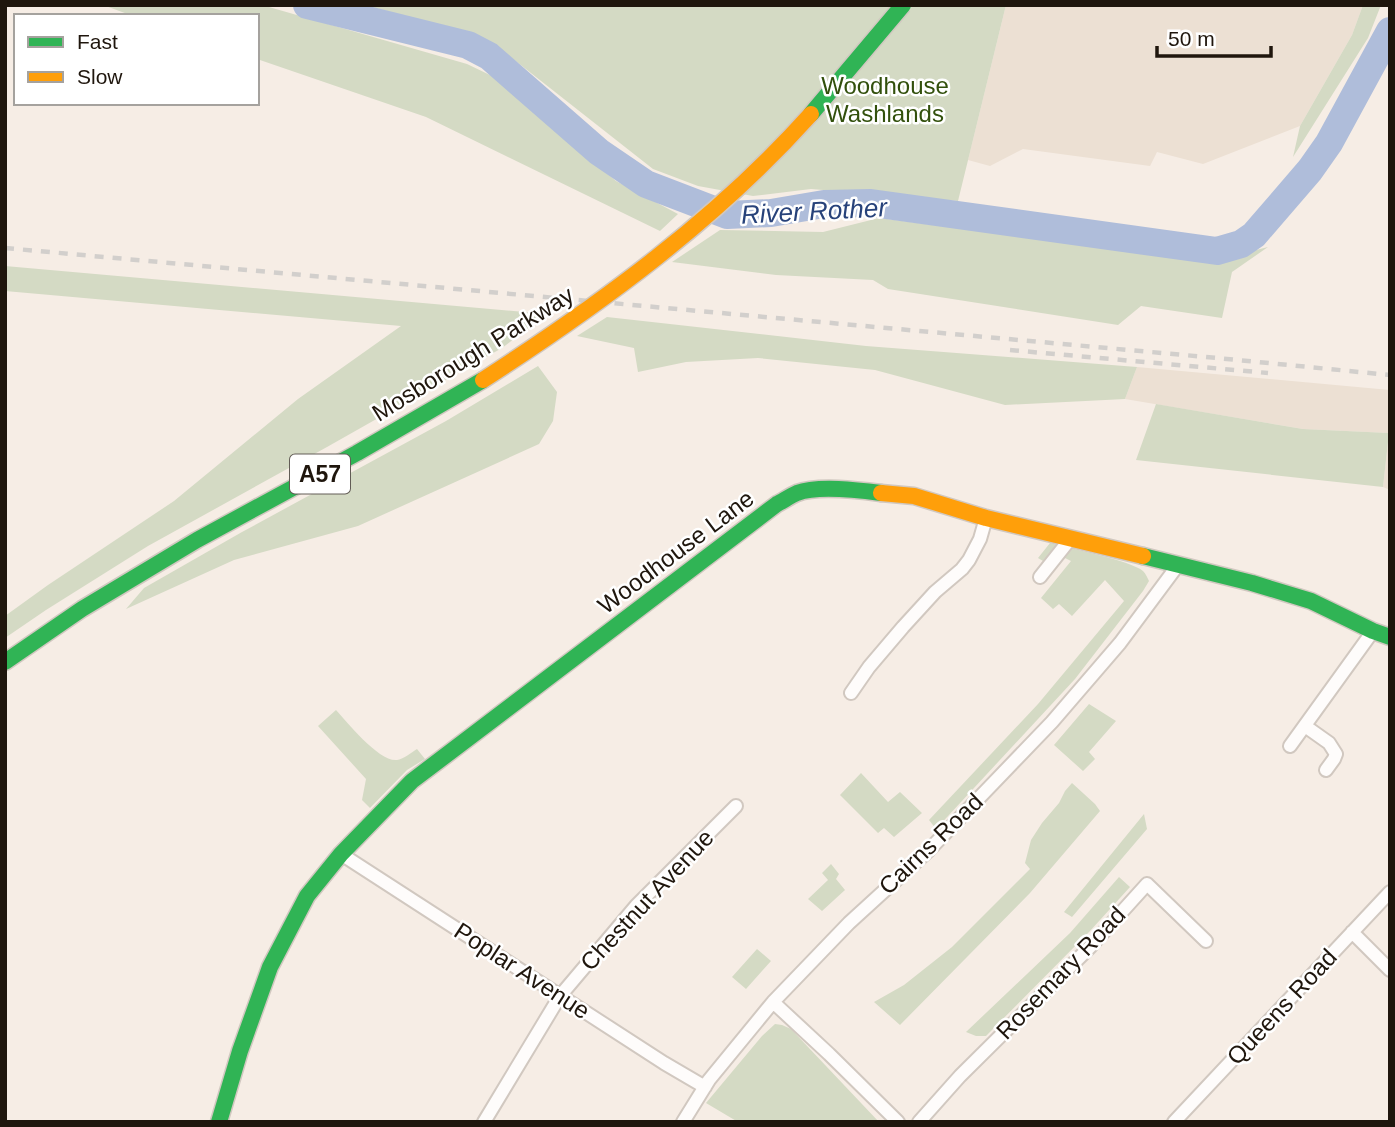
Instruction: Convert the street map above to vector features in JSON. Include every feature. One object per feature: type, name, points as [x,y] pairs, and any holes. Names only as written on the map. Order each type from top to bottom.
[{"type":"main road","name":"Mosborough Parkway","points":[[5,662],[82,609],[197,540],[357,453],[483,380],[596,304],[653,261],[735,191],[790,137],[841,81],[903,5]]},
{"type":"main road","name":"Woodhouse Lane","points":[[219,1122],[240,1051],[270,967],[307,896],[341,854],[412,781],[662,590],[771,509],[797,493],[812,490],[854,490],[914,496],[986,518],[1252,583],[1311,601],[1390,637]]},
{"type":"street","points":[[851,693],[903,627],[969,560],[980,539],[986,518]]},
{"type":"street","points":[[1040,577],[1071,538]]},
{"type":"street","name":"Cairns Road","points":[[683,1122],[705,1087],[773,1002],[849,923],[929,850],[1052,722],[1119,643],[1178,565]]},
{"type":"street","points":[[1290,746],[1373,631]]},
{"type":"street","points":[[1306,726],[1329,743],[1336,754],[1326,770]]},
{"type":"street","name":"Chestnut Avenue","points":[[484,1122],[560,996],[636,906],[736,806]]},
{"type":"street","name":"Poplar Avenue","points":[[341,854],[705,1087]]},
{"type":"street","name":"Rosemary Road","points":[[919,1122],[960,1076],[1091,946],[1147,884],[1206,941]]},
{"type":"street","name":"Queens Road","points":[[1174,1122],[1390,892]]},
{"type":"street","points":[[1352,932],[1390,970]]},
{"type":"street","points":[[773,1002],[898,1122]]},
{"type":"shaded area","points":[[1006,5],[1363,5],[1352,35],[1300,126],[1203,164],[1157,152],[1150,166],[1023,149],[990,166],[968,160]]},
{"type":"shaded area","points":[[1137,367],[1390,390],[1390,490],[1383,487],[1389,433],[1303,429],[1125,399]]},
{"type":"green space","points":[[103,5],[262,5],[467,64],[492,76],[616,181],[678,214],[660,231],[426,117],[259,60],[259,14],[128,14]]},
{"type":"green space","name":"Woodhouse Washlands","points":[[364,5],[1006,5],[958,201],[811,189],[753,196],[698,186],[653,169],[494,44],[451,28]]},
{"type":"green space","points":[[1363,5],[1381,5],[1368,38],[1293,157],[1300,126],[1352,35]]},
{"type":"green space","points":[[879,218],[1212,261],[1268,247],[1232,272],[1222,318],[1141,306],[1118,325],[888,289],[873,280],[776,275],[672,262],[720,230],[823,232]]},
{"type":"green space","points":[[5,266],[547,314],[502,348],[148,546],[5,638],[5,616],[174,501],[298,399],[401,326],[5,291]]},
{"type":"green space","points":[[607,317],[866,346],[1137,367],[1125,399],[1005,405],[875,370],[758,358],[686,362],[638,372],[634,348],[577,336]]},
{"type":"green space","points":[[538,366],[557,392],[553,421],[539,444],[358,526],[234,560],[126,609],[144,588],[446,421]]},
{"type":"green space","points":[[1156,404],[1303,429],[1389,433],[1383,487],[1136,460]]},
{"type":"green space","points":[[1050,543],[1137,567],[1146,574],[1149,581],[1075,679],[936,829],[929,820],[1038,704],[1124,601],[1105,580],[1072,616],[1059,604],[1053,609],[1041,598],[1071,561],[1061,556],[1053,567],[1038,558]]},
{"type":"green space","points":[[1089,704],[1116,721],[1089,752],[1095,759],[1083,771],[1054,745]]},
{"type":"green space","points":[[336,710],[381,755],[397,760],[417,749],[425,759],[407,770],[370,808],[362,800],[366,779],[318,726]]},
{"type":"green space","points":[[861,773],[888,802],[900,792],[922,813],[894,837],[884,828],[878,833],[840,795]]},
{"type":"green space","points":[[1072,783],[1100,811],[1030,893],[900,1025],[874,1002],[904,985],[952,947],[1030,869],[1025,863],[1031,840]]},
{"type":"green space","points":[[1144,814],[1147,829],[1072,917],[1064,912]]},
{"type":"green space","points":[[831,864],[839,874],[836,879],[845,890],[822,911],[808,899],[828,880],[822,873]]},
{"type":"green space","points":[[1119,877],[1130,887],[1090,931],[986,1036],[966,1032],[1070,933]]},
{"type":"green space","points":[[757,949],[771,961],[746,989],[732,977]]},
{"type":"green space","points":[[775,1024],[791,1029],[879,1122],[738,1122],[706,1103]]},
{"type":"waterway","name":"River Rother","points":[[307,5],[468,45],[489,56],[599,152],[646,184],[727,215],[771,213],[824,204],[871,203],[1217,251],[1241,244],[1254,235],[1310,170],[1329,143],[1390,31]]},
{"type":"railway","points":[[5,248],[1390,375]]},
{"type":"railway","points":[[1010,350],[1268,373]]},
{"type":"traffic: fast","points":[[811,114],[903,5]]},
{"type":"traffic: fast","points":[[5,662],[82,609],[197,540],[357,453],[483,380]]},
{"type":"traffic: fast","points":[[219,1122],[240,1051],[270,967],[307,896],[341,854],[412,781],[777,504],[797,493],[816,489],[881,493]]},
{"type":"traffic: fast","points":[[1143,556],[1252,583],[1311,601],[1390,637]]},
{"type":"traffic: slow","points":[[483,380],[571,321],[656,258],[775,153],[811,114]]},
{"type":"traffic: slow","points":[[881,493],[914,496],[986,518],[1143,556]]}]
